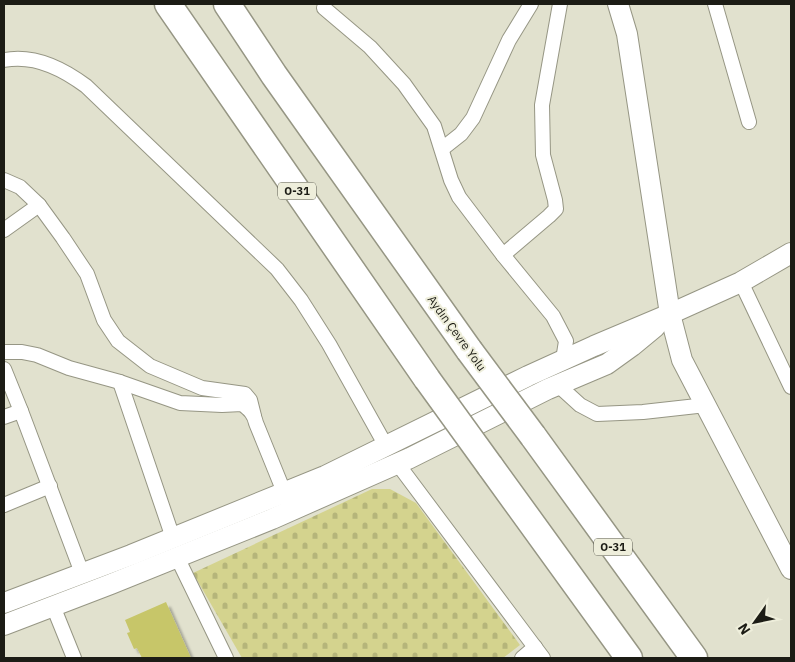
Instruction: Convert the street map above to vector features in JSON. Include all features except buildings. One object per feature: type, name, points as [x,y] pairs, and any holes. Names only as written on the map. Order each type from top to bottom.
[{"type":"highway","name":"O-31","points":[[168,4],[427,379],[629,658]]},
{"type":"highway","name":"Aydın Çevre Yolu","points":[[227,4],[274,75],[469,350],[694,658]]},
{"type":"main road","points":[[618,4],[626,34],[670,314],[682,360],[791,569]]},
{"type":"main road","points":[[4,625],[53,606],[175,548],[284,492],[325,476],[563,360],[741,282],[791,253]]},
{"type":"main road","points":[[4,603],[82,573],[272,519],[397,463],[558,385],[607,364],[670,314]]},
{"type":"street","points":[[442,149],[461,134],[473,118],[509,40],[531,4]]},
{"type":"street","points":[[503,255],[556,209],[543,155],[542,105],[560,4]]},
{"type":"street","points":[[715,4],[749,122]]},
{"type":"street","points":[[324,8],[370,47],[404,84],[434,126],[451,180],[459,197],[553,316],[566,341],[563,360]]},
{"type":"street","points":[[4,60],[13,58],[42,62],[73,76],[86,86],[277,269],[301,300],[329,344],[386,446]]},
{"type":"street","points":[[4,180],[20,187],[39,206],[63,238],[87,274],[104,320],[118,341],[150,366],[202,388],[245,394],[250,400],[256,423],[284,492]]},
{"type":"street","points":[[4,230],[39,206]]},
{"type":"street","points":[[741,282],[791,387]]},
{"type":"street","points":[[4,352],[37,354],[69,368],[120,382],[180,403],[242,404],[254,416]]},
{"type":"street","points":[[4,369],[82,573]]},
{"type":"street","points":[[120,382],[175,548],[226,658]]},
{"type":"street","points":[[558,385],[580,405],[597,414],[643,412],[706,405]]},
{"type":"street","points":[[4,417],[21,410]]},
{"type":"street","points":[[397,463],[543,658]]},
{"type":"street","points":[[4,504],[50,486]]},
{"type":"street","points":[[53,606],[74,658]]},
{"type":"street","points":[[522,658],[535,647]]},
{"type":"green space","points":[[372,489],[390,489],[416,503],[520,645],[503,658],[242,658],[193,573]]}]
